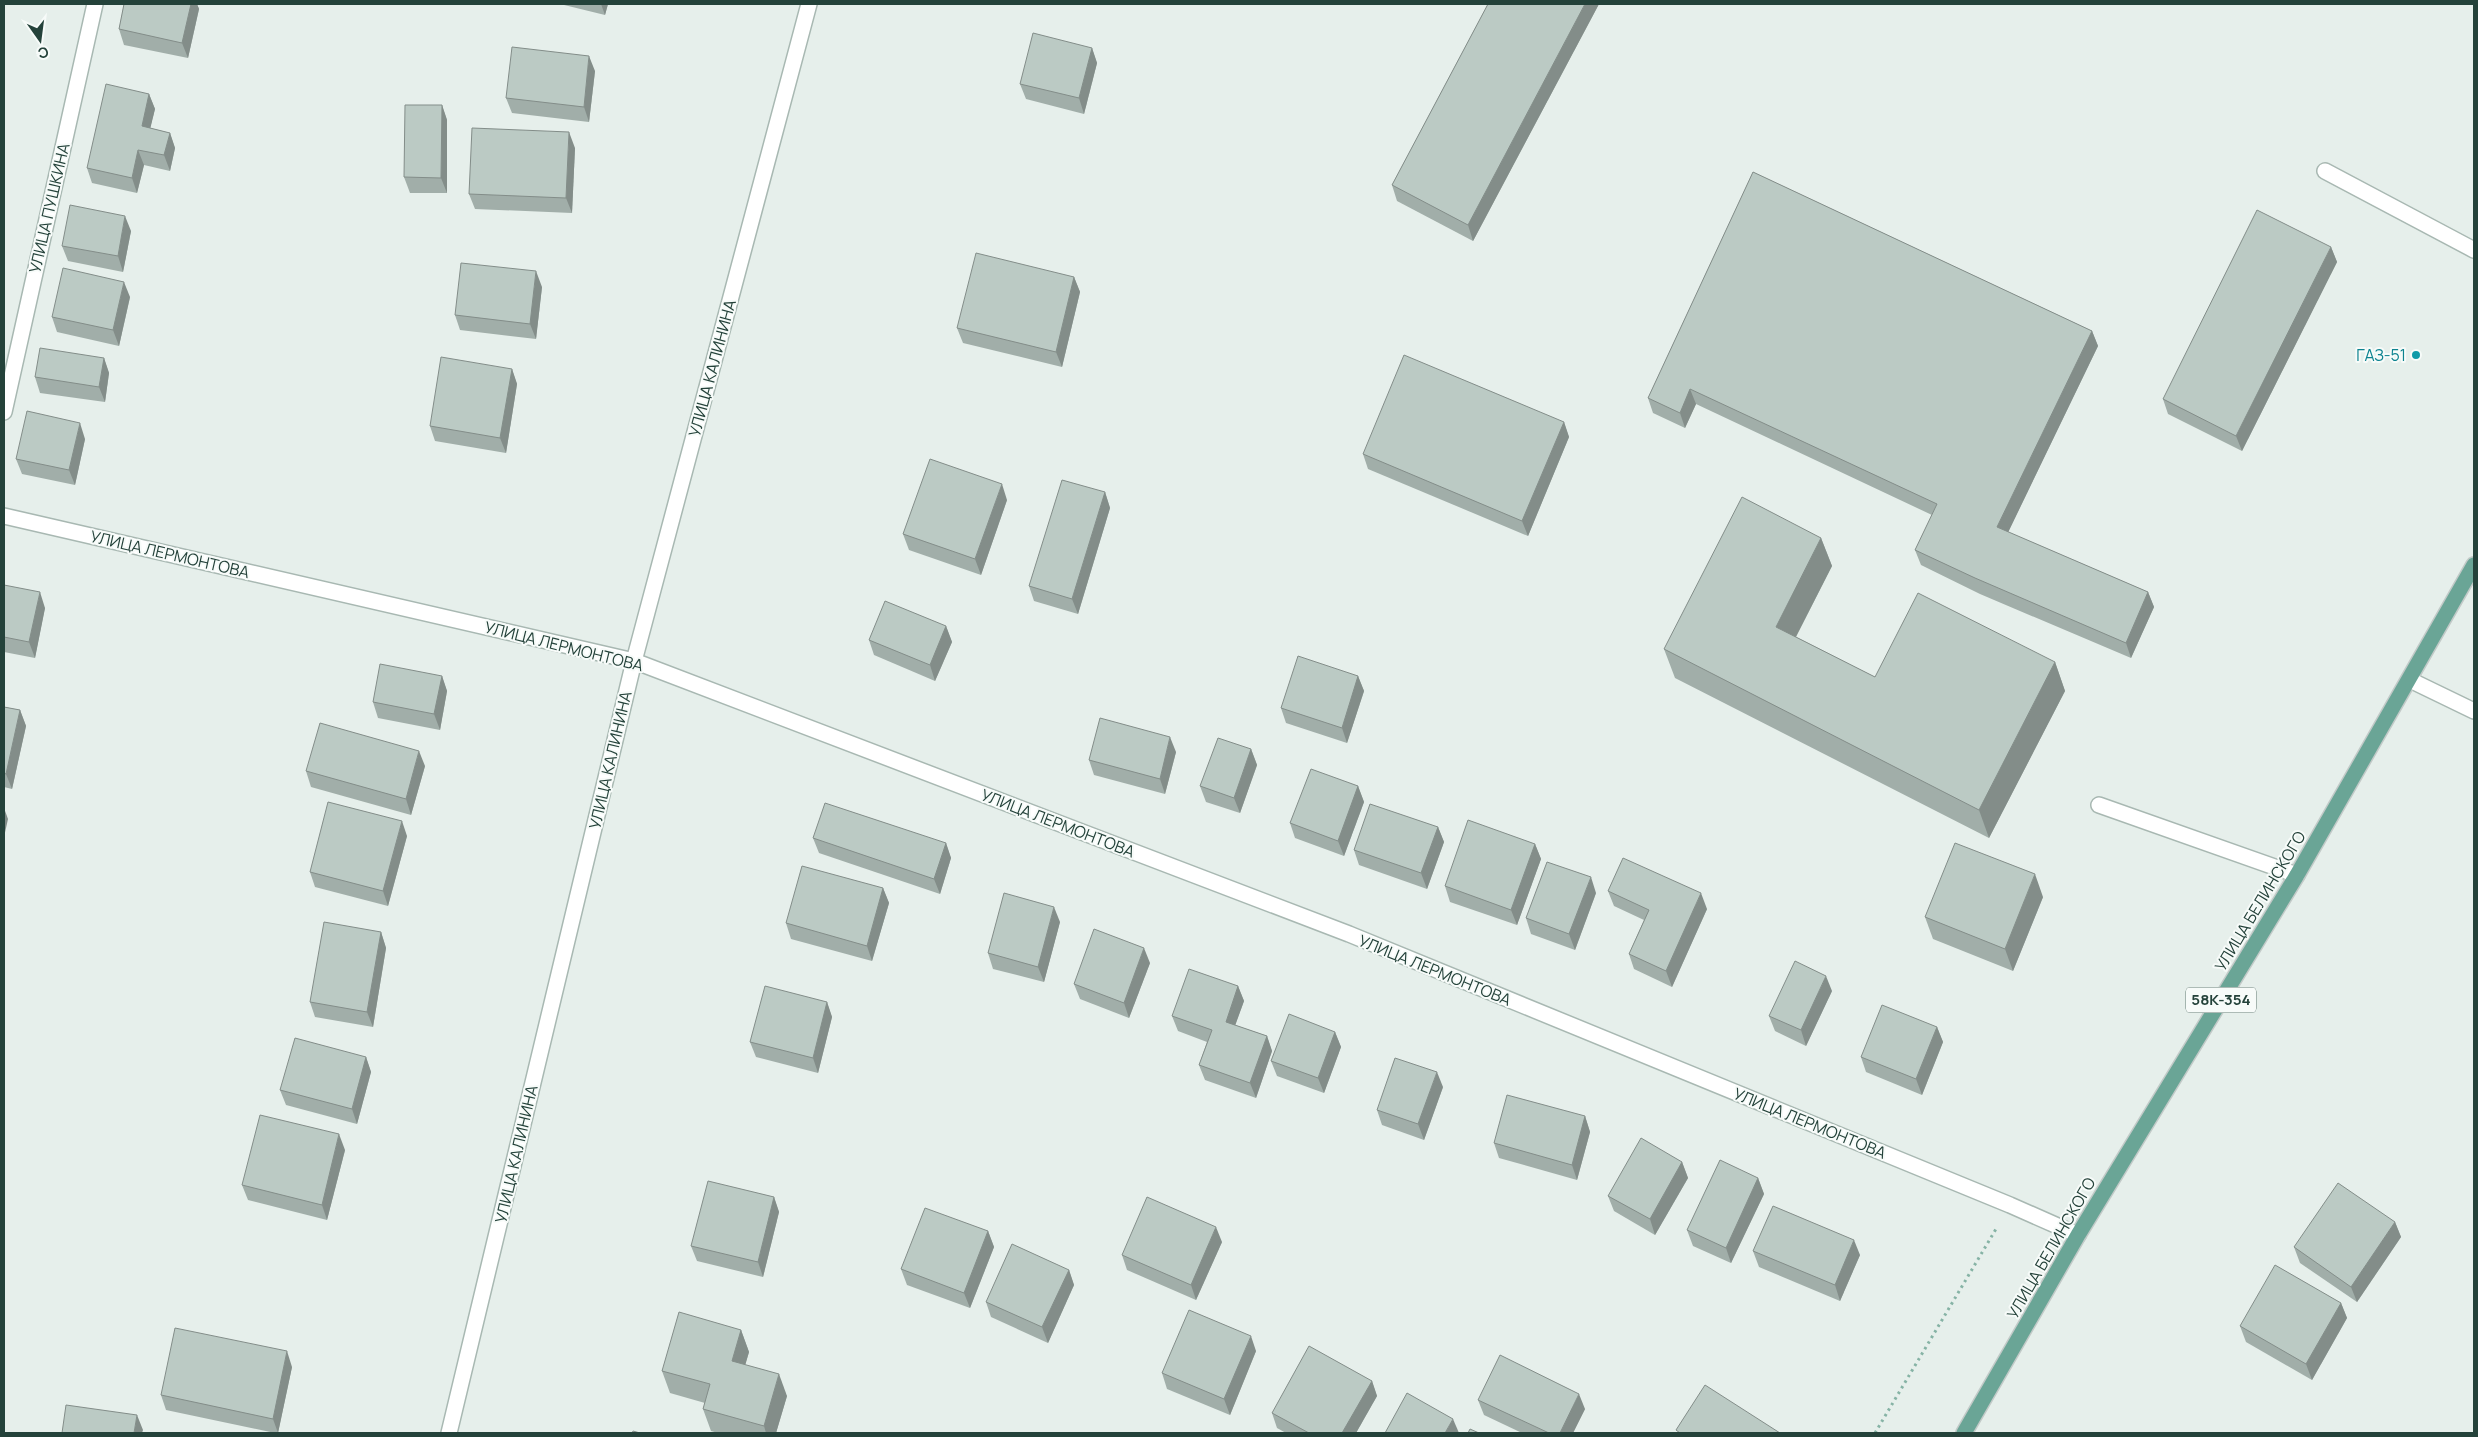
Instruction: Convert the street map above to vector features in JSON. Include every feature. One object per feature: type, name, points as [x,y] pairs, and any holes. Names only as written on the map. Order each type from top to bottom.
[{"type":"main road","name":"УЛИЦА БЕЛИНСКОГО","points":[[1964,1433],[2078,1235],[2297,875],[2474,565]]},
{"type":"street","name":"УЛИЦА ПУШКИНА","points":[[4,412],[95,4]]},
{"type":"street","name":"УЛИЦА КАЛИНИНА","points":[[449,1433],[634,661],[809,4]]},
{"type":"street","points":[[2325,171],[2474,250]]},
{"type":"street","name":"УЛИЦА ЛЕРМОНТОВА","points":[[4,516],[634,661],[1349,934],[2010,1205],[2078,1235]]},
{"type":"street","points":[[2410,680],[2474,711]]},
{"type":"street","points":[[2099,805],[2297,875]]},
{"type":"path","points":[[1875,1433],[2010,1205]]},
{"type":"building","points":[[124,4],[191,4],[182,43],[119,29]]},
{"type":"building","points":[[1488,4],[1585,4],[1468,225],[1392,185]]},
{"type":"building","points":[[1033,33],[1092,48],[1079,98],[1020,84]]},
{"type":"building","points":[[512,47],[589,56],[584,107],[506,98]]},
{"type":"building","points":[[106,84],[149,94],[142,126],[170,133],[164,155],[138,150],[132,178],[87,168]]},
{"type":"building","points":[[405,105],[442,105],[441,178],[404,177]]},
{"type":"building","points":[[472,128],[569,132],[566,198],[469,194]]},
{"type":"building","points":[[1753,172],[2092,331],[1997,527],[2148,592],[2126,643],[1915,550],[1937,504],[1690,389],[1680,413],[1648,398]]},
{"type":"building","points":[[70,205],[125,216],[118,256],[62,246]]},
{"type":"building","points":[[2257,210],[2331,247],[2236,436],[2163,399]]},
{"type":"building","points":[[976,253],[1074,277],[1056,352],[957,328]]},
{"type":"building","points":[[461,263],[536,271],[530,324],[455,315]]},
{"type":"building","points":[[63,268],[124,282],[113,330],[52,317]]},
{"type":"building","points":[[40,348],[104,358],[99,387],[35,377]]},
{"type":"building","points":[[1404,355],[1564,422],[1522,521],[1363,454]]},
{"type":"building","points":[[441,357],[512,369],[500,438],[430,426]]},
{"type":"building","points":[[27,411],[80,423],[69,470],[16,459]]},
{"type":"building","points":[[930,459],[1002,484],[975,559],[903,534]]},
{"type":"building","points":[[1062,480],[1105,492],[1072,599],[1029,586]]},
{"type":"building","points":[[1742,497],[1821,538],[1776,627],[1875,677],[1918,593],[2055,662],[1979,810],[1664,649]]},
{"type":"building","points":[[4,585],[40,592],[29,642],[4,637]]},
{"type":"building","points":[[885,601],[946,626],[930,665],[869,640]]},
{"type":"building","points":[[1298,656],[1358,676],[1342,728],[1281,708]]},
{"type":"building","points":[[380,664],[442,676],[434,714],[373,702]]},
{"type":"building","points":[[4,707],[20,710],[6,774],[4,773]]},
{"type":"building","points":[[1100,718],[1170,737],[1160,779],[1089,760]]},
{"type":"building","points":[[320,723],[419,751],[406,799],[306,771]]},
{"type":"building","points":[[1218,738],[1251,749],[1234,798],[1200,786]]},
{"type":"building","points":[[1311,769],[1358,786],[1338,841],[1290,823]]},
{"type":"building","points":[[328,802],[402,821],[383,891],[310,872]]},
{"type":"building","points":[[825,803],[946,843],[934,879],[813,838]]},
{"type":"building","points":[[1370,804],[1438,827],[1421,873],[1354,850]]},
{"type":"building","points":[[1468,820],[1535,844],[1511,910],[1445,886]]},
{"type":"building","points":[[1955,843],[2035,874],[2005,949],[1925,917]]},
{"type":"building","points":[[1623,858],[1701,893],[1666,971],[1629,954],[1649,910],[1608,891]]},
{"type":"building","points":[[1547,862],[1591,877],[1569,934],[1526,918]]},
{"type":"building","points":[[802,866],[883,888],[867,946],[786,923]]},
{"type":"building","points":[[1004,893],[1054,907],[1038,967],[988,953]]},
{"type":"building","points":[[324,922],[381,932],[367,1012],[310,1002]]},
{"type":"building","points":[[1094,929],[1144,948],[1124,1003],[1074,984]]},
{"type":"building","points":[[1795,961],[1826,976],[1801,1030],[1769,1016]]},
{"type":"building","points":[[1189,969],[1238,986],[1226,1022],[1267,1036],[1250,1083],[1199,1065],[1212,1030],[1172,1016]]},
{"type":"building","points":[[765,986],[827,1002],[813,1058],[750,1042]]},
{"type":"building","points":[[1882,1005],[1937,1027],[1916,1079],[1861,1057]]},
{"type":"building","points":[[1289,1014],[1335,1032],[1318,1078],[1271,1061]]},
{"type":"building","points":[[295,1038],[366,1057],[352,1109],[280,1090]]},
{"type":"building","points":[[1395,1058],[1437,1072],[1418,1124],[1377,1110]]},
{"type":"building","points":[[1507,1095],[1585,1116],[1572,1165],[1494,1143]]},
{"type":"building","points":[[260,1115],[339,1134],[322,1205],[242,1185]]},
{"type":"building","points":[[1641,1138],[1682,1162],[1650,1219],[1608,1196]]},
{"type":"building","points":[[1720,1160],[1758,1178],[1726,1248],[1687,1230]]},
{"type":"building","points":[[708,1181],[774,1197],[758,1262],[691,1246]]},
{"type":"building","points":[[2338,1183],[2395,1222],[2351,1287],[2294,1247]]},
{"type":"building","points":[[1147,1197],[1216,1227],[1191,1285],[1122,1255]]},
{"type":"building","points":[[1773,1206],[1854,1240],[1835,1285],[1753,1251]]},
{"type":"building","points":[[925,1208],[988,1231],[964,1293],[901,1269]]},
{"type":"building","points":[[1012,1244],[1069,1270],[1042,1327],[986,1302]]},
{"type":"building","points":[[2275,1265],[2341,1303],[2306,1364],[2240,1326]]},
{"type":"building","points":[[1189,1310],[1251,1336],[1224,1399],[1162,1373]]},
{"type":"building","points":[[679,1312],[741,1330],[732,1361],[779,1374],[764,1426],[703,1409],[710,1384],[662,1371]]},
{"type":"building","points":[[175,1328],[287,1351],[273,1419],[161,1395]]},
{"type":"building","points":[[1309,1346],[1372,1381],[1342,1433],[1309,1433],[1272,1413]]},
{"type":"building","points":[[1500,1355],[1579,1394],[1560,1433],[1549,1433],[1478,1400]]},
{"type":"building","points":[[1705,1385],[1780,1433],[1680,1433],[1676,1430]]},
{"type":"building","points":[[1407,1393],[1453,1419],[1445,1433],[1385,1433]]},
{"type":"building","points":[[66,1405],[137,1415],[134,1433],[62,1433]]},
{"type":"building","points":[[1470,1429],[1479,1433],[1468,1433]]},
{"type":"place","name":"ГАЗ-51","points":[[2416,355]]}]
